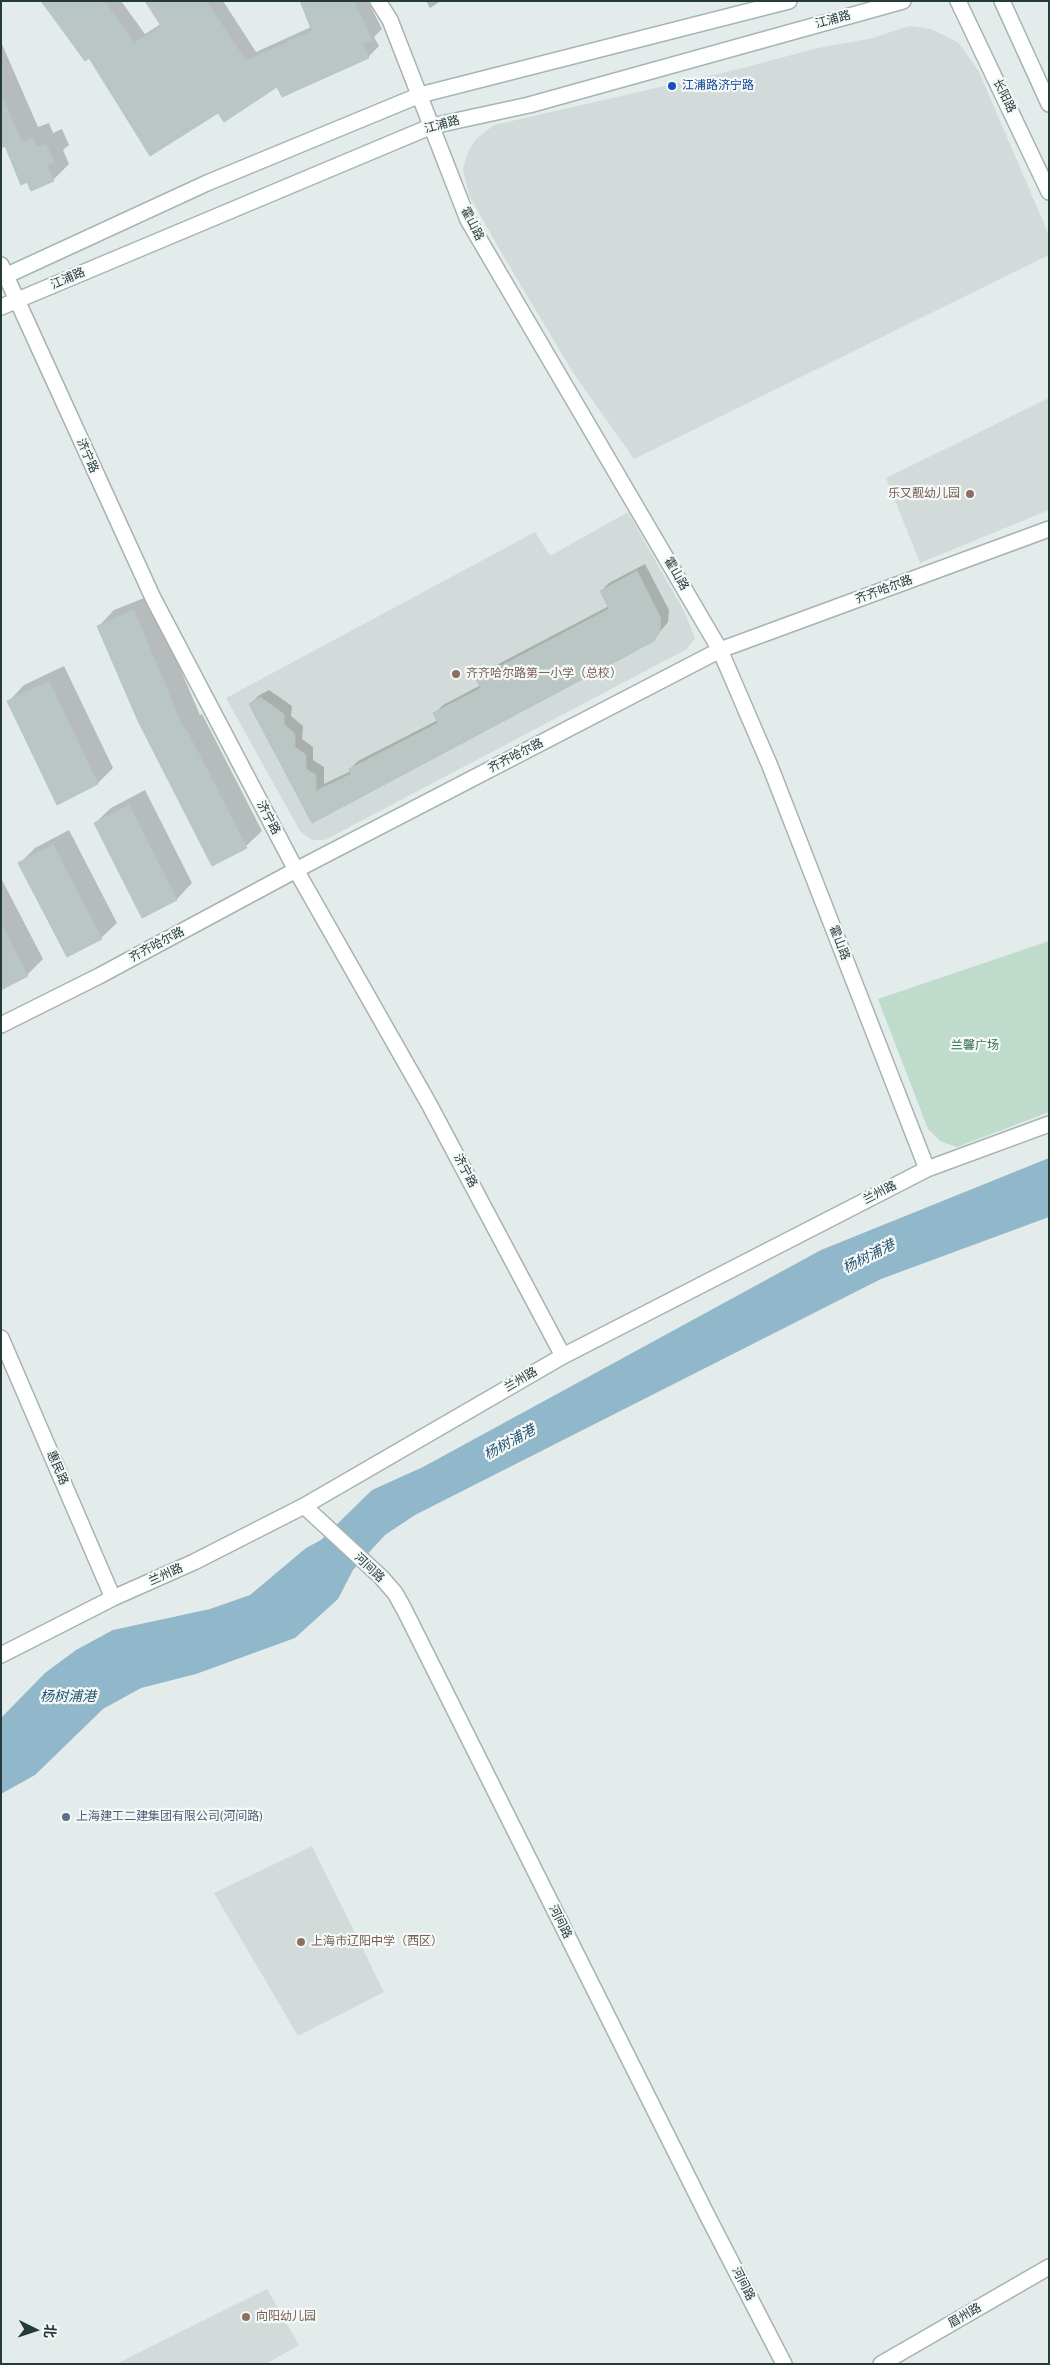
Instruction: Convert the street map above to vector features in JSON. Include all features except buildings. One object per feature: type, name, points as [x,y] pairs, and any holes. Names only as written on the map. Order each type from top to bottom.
[{"type":"street","name":"霍山路","points":[[378,1],[390,20],[468,220],[720,650],[770,766],[927,1169]]},
{"type":"street","points":[[3,273],[207,183],[420,95],[789,1]]},
{"type":"street","name":"江浦路","points":[[1,307],[432,126],[529,105],[903,1]]},
{"type":"street","name":"长阳路","points":[[958,1],[1049,192]]},
{"type":"street","points":[[1002,1],[1049,104]]},
{"type":"street","name":"济宁路","points":[[3,273],[153,598],[296,870],[429,1104],[563,1356]]},
{"type":"street","name":"齐齐哈尔路","points":[[1,1025],[99,976],[296,870],[720,650],[1049,529]]},
{"type":"street","name":"兰州路","points":[[1,1655],[113,1598],[194,1562],[304,1506],[563,1356],[927,1169],[1049,1124]]},
{"type":"street","name":"惠民路","points":[[1,1338],[113,1598]]},
{"type":"street","name":"河间路","points":[[304,1506],[395,1593],[404,1608],[694,2190],[784,2364]]},
{"type":"street","name":"眉州路","points":[[882,2364],[1049,2267]]},
{"type":"shaded area","points":[[909,26],[931,29],[959,43],[979,72],[1049,235],[1049,255],[634,459],[574,374],[469,195],[463,169],[468,152],[476,139],[494,125],[739,69],[818,48],[873,38]]},
{"type":"shaded area","name":"乐又靓幼儿园","points":[[1049,398],[1049,510],[920,563],[886,478]]},
{"type":"shaded area","name":"齐齐哈尔路第一小学（总校）","points":[[628,512],[685,613],[695,638],[687,649],[325,840],[312,840],[300,831],[226,698],[535,532],[550,556]]},
{"type":"shaded area","name":"上海市辽阳中学（西区）","points":[[312,1846],[384,1992],[298,2036],[214,1893]]},
{"type":"shaded area","name":"向阳幼儿园","points":[[267,2289],[299,2345],[266,2364],[116,2364]]},
{"type":"green space","name":"兰馨广场","points":[[1049,941],[1049,1112],[957,1147],[940,1141],[928,1129],[878,999]]},
{"type":"water","name":"杨树浦港","points":[[1049,1158],[1049,1217],[881,1279],[415,1515],[385,1535],[353,1570],[338,1599],[295,1638],[196,1674],[141,1688],[103,1709],[35,1775],[1,1794],[1,1718],[45,1673],[76,1650],[113,1630],[210,1609],[250,1595],[306,1548],[321,1540],[372,1490],[423,1467],[821,1250]]},
{"type":"place","name":"江浦路济宁路","points":[[672,86]]},
{"type":"place","name":"乐又靓幼儿园","points":[[970,494]]},
{"type":"place","name":"齐齐哈尔路第一小学（总校）","points":[[456,674]]},
{"type":"place","name":"上海建工二建集团有限公司(河间路)","points":[[66,1817]]},
{"type":"place","name":"上海市辽阳中学（西区）","points":[[301,1942]]},
{"type":"place","name":"向阳幼儿园","points":[[246,2317]]}]
